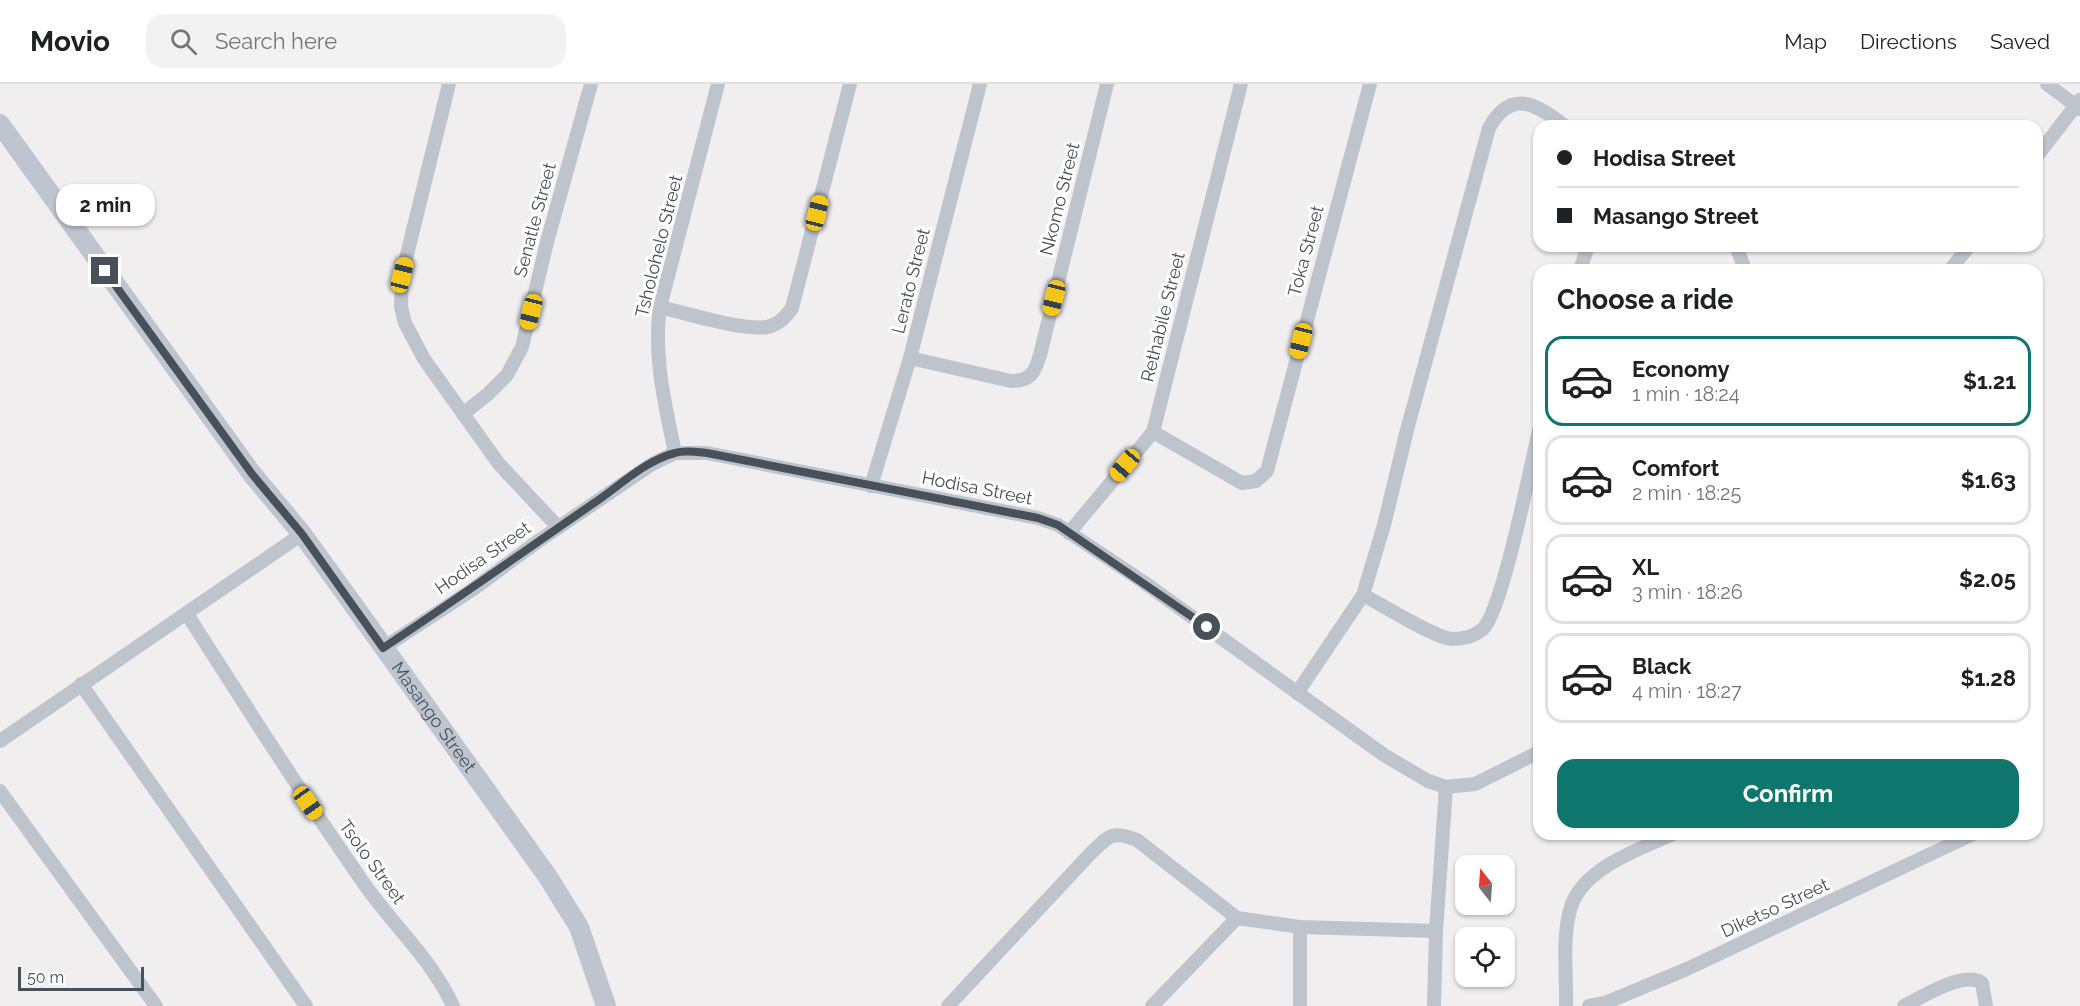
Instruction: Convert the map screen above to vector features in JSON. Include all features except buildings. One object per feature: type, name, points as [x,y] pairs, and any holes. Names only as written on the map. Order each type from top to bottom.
[{"type":"street","points":[[449,84],[402,275],[401,298],[405,323],[424,359],[499,464],[558,528]]},
{"type":"street","name":"Senatle Street","points":[[463,414],[507,375],[522,347],[547,242],[591,84]]},
{"type":"street","name":"Tsholohelo Street","points":[[675,453],[657,357],[656,333],[660,307],[718,84]]},
{"type":"street","points":[[660,307],[753,327],[774,325],[787,316],[792,308],[850,84]]},
{"type":"street","name":"Lerato Street","points":[[871,486],[910,358],[980,84]]},
{"type":"street","name":"Nkomo Street","points":[[910,358],[1011,381],[1021,381],[1032,375],[1040,355],[1107,84]]},
{"type":"street","name":"Rethabile Street","points":[[1069,533],[1153,432],[1241,84]]},
{"type":"street","name":"Toka Street","points":[[1153,432],[1242,483],[1256,481],[1263,477],[1271,463],[1370,84]]},
{"type":"street","points":[[2043,149],[2079,105],[2047,84]]},
{"type":"street","points":[[1298,693],[1363,595],[1384,525],[1489,128],[1497,114],[1506,107],[1523,104],[1541,107],[1557,120]]},
{"type":"street","name":"Masango Street","points":[[0,124],[245,464],[302,534],[566,904],[587,946],[606,1006]]},
{"type":"street","points":[[1955,264],[1964,252]]},
{"type":"street","name":"Hodisa Street","points":[[383,648],[472,590],[537,542],[652,464],[675,453],[707,453],[1038,518],[1069,533],[1142,581],[1384,755],[1428,781],[1446,787],[1475,784],[1533,755]]},
{"type":"street","points":[[1363,595],[1441,637],[1462,638],[1481,630],[1487,623],[1500,590],[1533,455]]},
{"type":"street","points":[[0,741],[302,534]]},
{"type":"street","name":"Tsolo Street","points":[[187,614],[308,803],[379,904],[443,987],[453,1006]]},
{"type":"street","points":[[81,684],[306,1006]]},
{"type":"street","points":[[1434,1006],[1436,931],[1446,787]]},
{"type":"street","points":[[0,791],[156,1006]]},
{"type":"street","points":[[948,1006],[1090,854],[1114,834],[1137,840],[1237,918],[1300,927],[1436,931]]},
{"type":"street","points":[[1566,1006],[1567,926],[1572,903],[1599,872],[1661,840]]},
{"type":"street","name":"Diketso Street","points":[[1589,1006],[1605,1003],[1688,969],[1960,840]]},
{"type":"street","points":[[1152,1006],[1237,918]]},
{"type":"street","points":[[1300,927],[1300,1006]]},
{"type":"street","points":[[1904,1006],[1956,981],[1970,978],[1982,983],[1986,1006]]},
{"type":"route","points":[[105,271],[252,474],[302,534],[383,648],[472,590],[537,542],[652,464],[675,453],[684,452],[707,453],[1038,518],[1058,525],[1207,627]]}]
